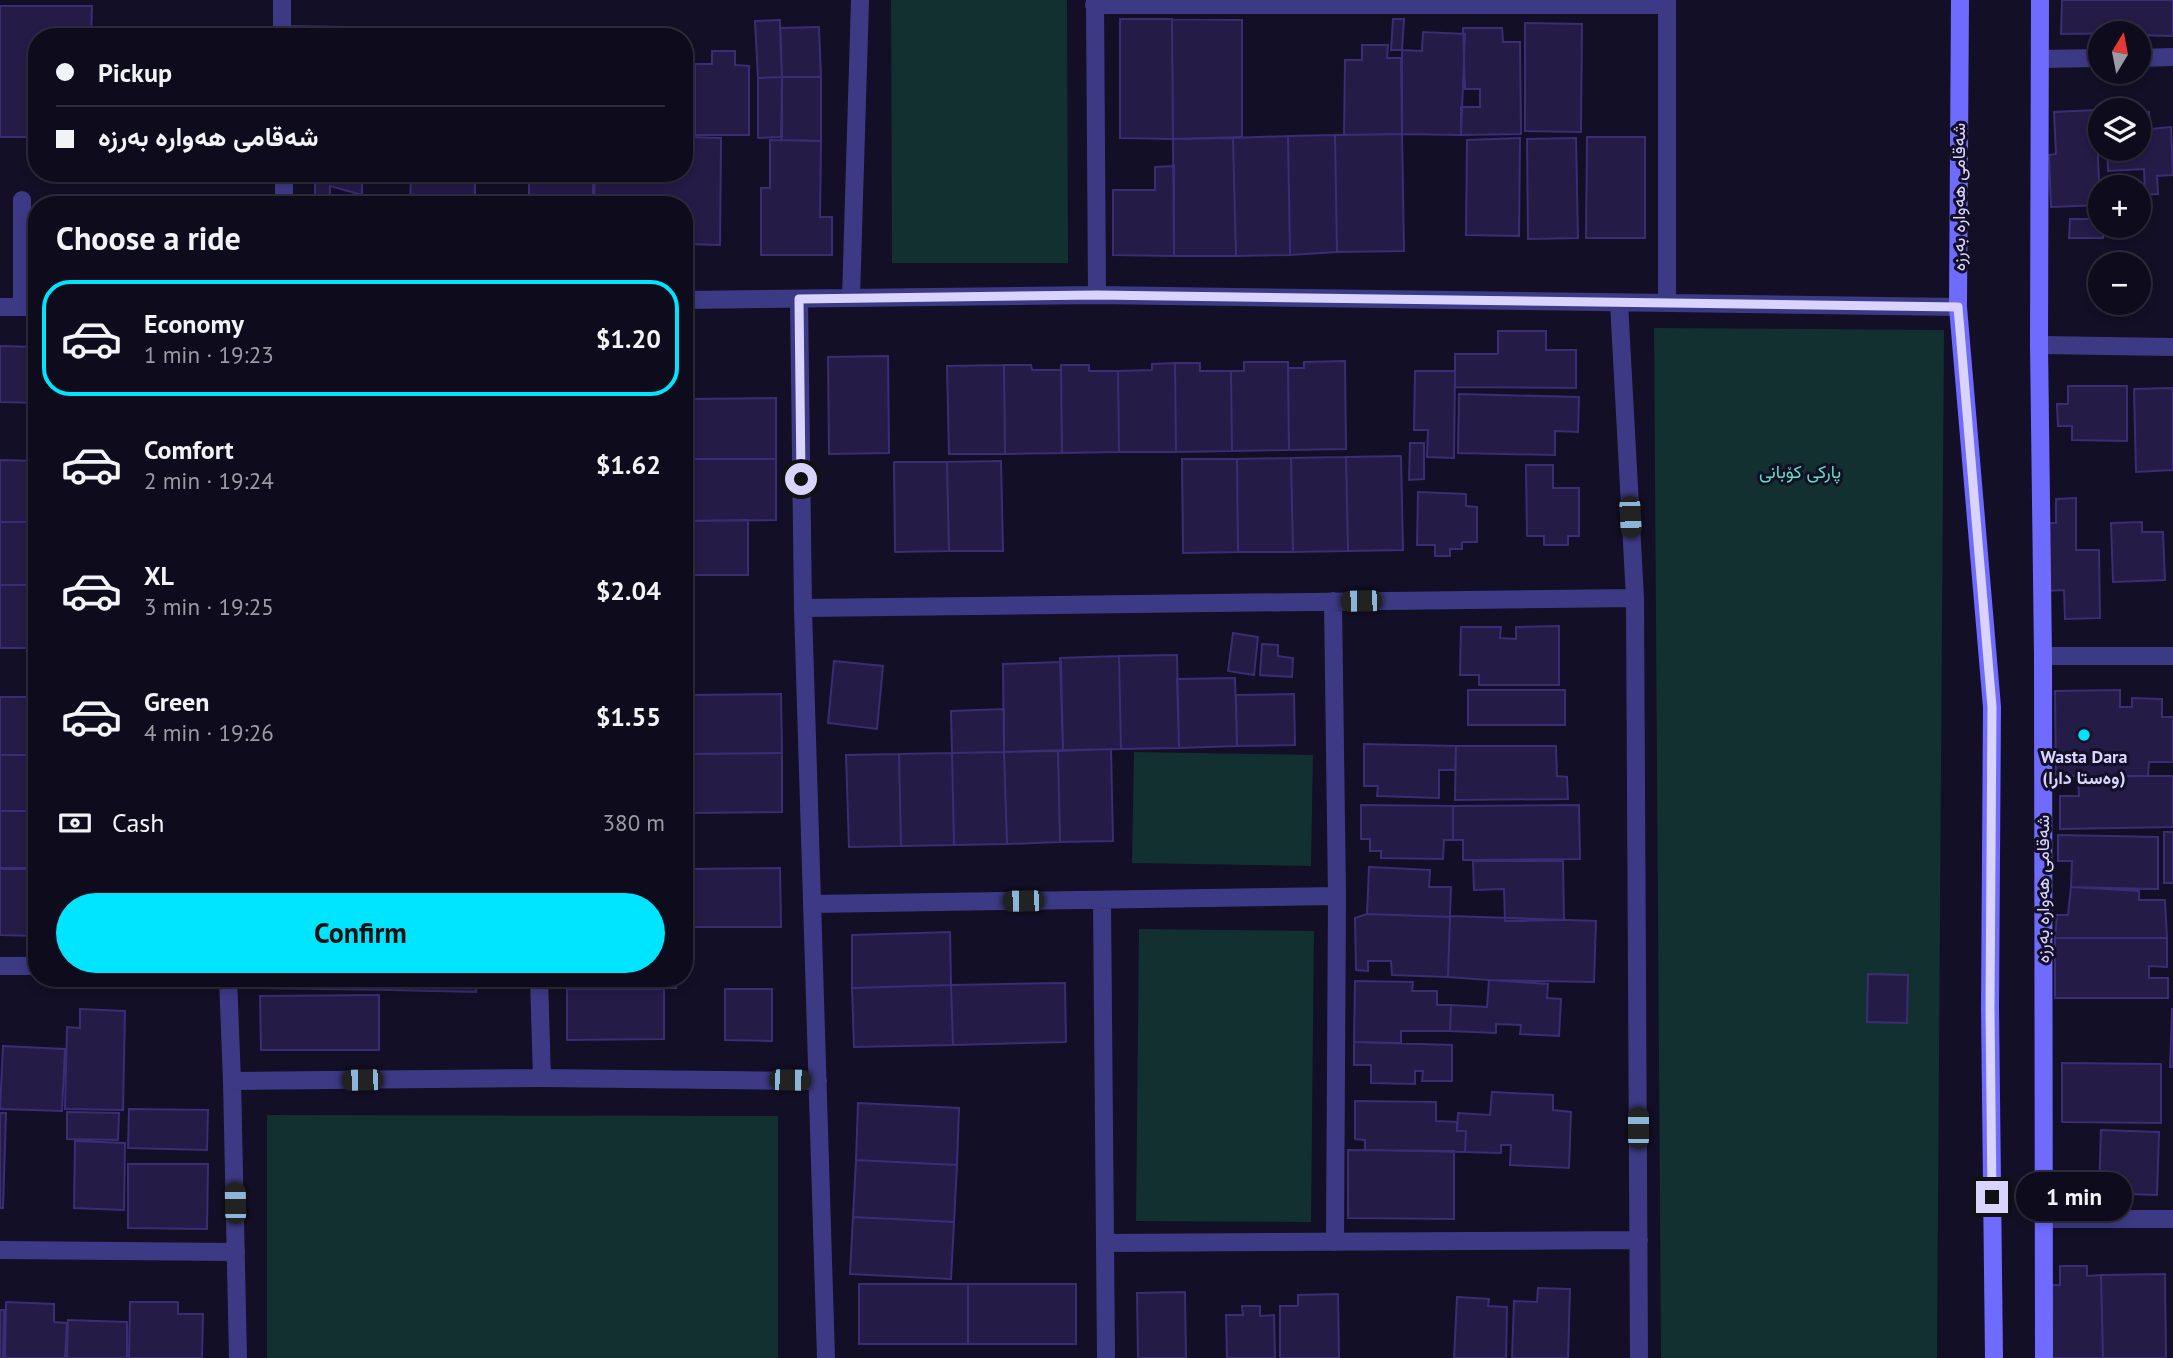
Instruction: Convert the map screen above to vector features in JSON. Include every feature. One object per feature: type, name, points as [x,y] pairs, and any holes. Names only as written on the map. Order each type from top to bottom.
[{"type":"main road","name":"شەقامی هەوارە بەرزە","points":[[1960,0],[1958,307],[1992,707],[1990,1009],[1994,1358]]},
{"type":"main road","name":"شەقامی هەوارە بەرزە","points":[[2040,0],[2044,1358]]},
{"type":"street","points":[[282,0],[282,28]]},
{"type":"street","points":[[851,298],[860,0]]},
{"type":"street","points":[[1097,295],[1094,2],[1667,2],[1667,302]]},
{"type":"street","points":[[2151,58],[2173,57]]},
{"type":"street","points":[[2040,59],[2088,58]]},
{"type":"street","points":[[22,200],[28,292]]},
{"type":"street","points":[[693,300],[1097,295],[1958,307]]},
{"type":"street","points":[[799,299],[803,608],[826,1358]]},
{"type":"street","points":[[1619,303],[1634,598],[1639,1358]]},
{"type":"street","points":[[0,307],[28,307]]},
{"type":"street","points":[[2039,345],[2173,347]]},
{"type":"street","points":[[803,608],[1634,598]]},
{"type":"street","points":[[1333,601],[1338,896],[1335,1242]]},
{"type":"street","points":[[2043,656],[2173,656]]},
{"type":"street","points":[[811,904],[1338,896]]},
{"type":"street","points":[[1102,900],[1106,1358]]},
{"type":"street","points":[[0,966],[28,966]]},
{"type":"street","points":[[228,987],[238,1358]]},
{"type":"street","points":[[539,987],[542,1078]]},
{"type":"street","points":[[232,1081],[542,1078],[818,1081]]},
{"type":"street","points":[[2044,1219],[2173,1219]]},
{"type":"street","points":[[1105,1243],[1639,1240]]},
{"type":"street","points":[[0,1250],[236,1252]]},
{"type":"green space","points":[[891,0],[1067,0],[1068,263],[892,263]]},
{"type":"green space","name":"پارکی کۆبانی","points":[[1654,328],[1944,330],[1937,1358],[1661,1358]]},
{"type":"green space","points":[[1134,752],[1313,755],[1311,866],[1132,863]]},
{"type":"green space","points":[[1139,929],[1314,931],[1311,1222],[1136,1221]]},
{"type":"green space","points":[[267,1115],[778,1116],[778,1358],[267,1358]]},
{"type":"building","points":[[2062,0],[2173,0],[2173,36],[2151,35],[2151,21],[2088,21],[2088,34],[2061,34]]},
{"type":"building","points":[[0,6],[92,6],[91,28],[28,28],[28,137],[0,137]]},
{"type":"building","points":[[1120,19],[1172,19],[1173,139],[1120,138]]},
{"type":"building","points":[[1172,19],[1242,20],[1242,137],[1173,139]]},
{"type":"building","points":[[1393,19],[1404,19],[1402,50],[1391,50]]},
{"type":"building","points":[[780,20],[782,77],[758,78],[755,21]]},
{"type":"building","points":[[1525,23],[1582,24],[1581,132],[1525,131]]},
{"type":"building","points":[[288,26],[346,27],[346,28]]},
{"type":"building","points":[[819,27],[821,77],[782,77],[780,28]]},
{"type":"building","points":[[1463,28],[1502,28],[1503,42],[1520,42],[1521,134],[1461,135],[1461,107],[1480,107],[1480,89],[1465,89]]},
{"type":"building","points":[[1423,32],[1465,34],[1461,135],[1402,134],[1402,50],[1422,51]]},
{"type":"building","points":[[1362,45],[1388,45],[1387,58],[1401,58],[1402,134],[1344,135],[1345,60],[1362,60]]},
{"type":"building","points":[[712,51],[735,51],[735,65],[749,66],[749,135],[695,135],[695,64],[712,64]]},
{"type":"building","points":[[782,77],[821,77],[821,141],[781,140]]},
{"type":"building","points":[[782,77],[782,137],[758,138],[758,78]]},
{"type":"building","points":[[2088,110],[2088,161],[2098,161],[2099,175],[2088,175],[2088,205],[2051,207],[2049,155],[2056,154],[2054,112]]},
{"type":"building","points":[[2171,127],[2173,175],[2157,176],[2158,194],[2151,195],[2151,175],[2144,175],[2144,169],[2108,171],[2108,161],[2151,161],[2151,129]]},
{"type":"building","points":[[1402,134],[1404,251],[1337,252],[1335,135]]},
{"type":"building","points":[[1335,135],[1337,252],[1290,255],[1288,136]]},
{"type":"building","points":[[1288,136],[1290,255],[1236,256],[1233,138]]},
{"type":"building","points":[[693,137],[721,138],[720,245],[693,244],[693,196],[594,196],[595,182],[693,182]]},
{"type":"building","points":[[1587,137],[1645,137],[1645,238],[1586,238]]},
{"type":"building","points":[[1233,138],[1236,256],[1174,256],[1173,139]]},
{"type":"building","points":[[1520,138],[1519,236],[1466,235],[1467,140]]},
{"type":"building","points":[[1576,138],[1578,238],[1528,239],[1527,139]]},
{"type":"building","points":[[770,140],[821,141],[820,217],[832,217],[832,255],[761,255],[761,188],[770,188]]},
{"type":"building","points":[[1174,166],[1174,256],[1113,255],[1113,190],[1155,190],[1155,167]]},
{"type":"building","points":[[362,182],[362,195],[330,186],[330,196],[315,195],[315,183],[303,183]]},
{"type":"building","points":[[411,182],[475,182],[475,196],[410,196]]},
{"type":"building","points":[[529,182],[593,182],[593,196],[529,196]]},
{"type":"building","points":[[2070,219],[2088,219],[2088,238],[2069,238]]},
{"type":"building","points":[[1498,331],[1546,331],[1546,350],[1576,350],[1576,388],[1455,387],[1455,354],[1498,354]]},
{"type":"building","points":[[0,346],[28,347],[28,403],[0,402]]},
{"type":"building","points":[[888,356],[889,453],[829,454],[828,357]]},
{"type":"building","points":[[1345,361],[1346,449],[1289,450],[1288,368],[1304,368],[1304,362]]},
{"type":"building","points":[[1244,362],[1288,362],[1289,450],[1232,451],[1231,371],[1244,371]]},
{"type":"building","points":[[1175,363],[1176,452],[1119,452],[1118,371],[1152,370],[1152,364]]},
{"type":"building","points":[[1175,363],[1200,363],[1200,371],[1231,371],[1232,451],[1176,452]]},
{"type":"building","points":[[1004,365],[1005,454],[949,454],[947,366]]},
{"type":"building","points":[[1004,365],[1031,365],[1032,370],[1061,370],[1062,453],[1005,454]]},
{"type":"building","points":[[1061,365],[1089,365],[1089,371],[1118,371],[1119,452],[1062,453]]},
{"type":"building","points":[[1415,371],[1455,371],[1454,458],[1427,457],[1428,430],[1414,430]]},
{"type":"building","points":[[2068,386],[2127,386],[2127,441],[2072,440],[2072,426],[2058,426],[2057,404],[2068,404]]},
{"type":"building","points":[[2173,388],[2173,470],[2136,472],[2134,389]]},
{"type":"building","points":[[1459,394],[1579,397],[1578,432],[1555,431],[1555,455],[1458,453]]},
{"type":"building","points":[[776,398],[776,459],[693,459],[693,399]]},
{"type":"building","points":[[1410,443],[1424,443],[1424,479],[1409,480]]},
{"type":"building","points":[[1401,456],[1403,550],[1348,551],[1346,457]]},
{"type":"building","points":[[1346,457],[1348,551],[1293,552],[1291,458]]},
{"type":"building","points":[[1291,458],[1293,552],[1238,552],[1237,459]]},
{"type":"building","points":[[693,459],[776,459],[776,520],[693,521]]},
{"type":"building","points":[[1182,459],[1237,459],[1238,552],[1183,553]]},
{"type":"building","points":[[0,460],[28,461],[28,522],[0,522]]},
{"type":"building","points":[[1001,461],[1003,551],[949,551],[947,462]]},
{"type":"building","points":[[894,462],[947,462],[949,551],[895,552]]},
{"type":"building","points":[[1526,465],[1553,465],[1553,488],[1579,488],[1579,536],[1568,536],[1568,545],[1544,545],[1544,536],[1527,536]]},
{"type":"building","points":[[1418,492],[1466,494],[1466,506],[1477,507],[1477,542],[1462,542],[1462,549],[1450,549],[1450,556],[1435,556],[1435,545],[1417,545]]},
{"type":"building","points":[[2076,498],[2076,550],[2099,550],[2100,618],[2065,619],[2064,590],[2044,591],[2042,523],[2056,523],[2056,499]]},
{"type":"building","points":[[748,520],[748,575],[693,575],[693,521]]},
{"type":"building","points":[[0,522],[28,522],[28,585],[0,585]]},
{"type":"building","points":[[2142,522],[2142,532],[2163,532],[2165,580],[2113,582],[2111,523]]},
{"type":"building","points":[[0,585],[28,585],[28,648],[0,648]]},
{"type":"building","points":[[1559,626],[1559,685],[1479,685],[1479,675],[1460,675],[1461,627],[1501,627],[1500,638],[1516,639],[1516,627]]},
{"type":"building","points":[[1233,633],[1258,637],[1254,675],[1228,671]]},
{"type":"building","points":[[1262,644],[1278,645],[1278,656],[1293,658],[1292,677],[1260,675]]},
{"type":"building","points":[[1177,655],[1179,748],[1121,749],[1119,656]]},
{"type":"building","points":[[1119,656],[1121,749],[1063,750],[1060,658]]},
{"type":"building","points":[[834,661],[883,666],[877,729],[828,723]]},
{"type":"building","points":[[1061,662],[1063,750],[1004,752],[1003,664]]},
{"type":"building","points":[[1235,678],[1237,746],[1179,748],[1177,679]]},
{"type":"building","points":[[1468,690],[1565,690],[1565,725],[1468,725]]},
{"type":"building","points":[[2120,690],[2120,707],[2132,707],[2132,698],[2162,699],[2162,717],[2173,717],[2173,762],[2149,762],[2148,776],[2056,776],[2055,691]]},
{"type":"building","points":[[781,694],[782,753],[693,754],[693,695]]},
{"type":"building","points":[[1294,694],[1295,745],[1237,746],[1236,695]]},
{"type":"building","points":[[0,697],[28,697],[28,755],[0,755]]},
{"type":"building","points":[[1004,709],[1004,752],[952,753],[951,711]]},
{"type":"building","points":[[1364,744],[1456,746],[1455,770],[1439,770],[1439,798],[1377,796],[1378,786],[1364,786]]},
{"type":"building","points":[[1456,746],[1556,746],[1557,776],[1567,777],[1568,799],[1455,800]]},
{"type":"building","points":[[1111,749],[1113,841],[1060,842],[1058,751]]},
{"type":"building","points":[[1058,751],[1060,842],[1007,844],[1004,752]]},
{"type":"building","points":[[1004,752],[1007,844],[954,845],[952,753]]},
{"type":"building","points":[[782,753],[782,812],[693,813],[693,754]]},
{"type":"building","points":[[952,753],[954,845],[901,846],[899,754]]},
{"type":"building","points":[[899,754],[901,846],[849,847],[846,755]]},
{"type":"building","points":[[0,755],[28,755],[28,811],[0,811]]},
{"type":"building","points":[[2173,776],[2173,827],[2060,829],[2060,796],[2079,796],[2078,777]]},
{"type":"building","points":[[1361,805],[1453,806],[1453,840],[1444,840],[1443,859],[1381,858],[1381,851],[1370,851],[1370,839],[1361,839]]},
{"type":"building","points":[[1579,805],[1580,859],[1463,860],[1463,840],[1453,840],[1453,806]]},
{"type":"building","points":[[0,811],[28,811],[28,868],[0,868]]},
{"type":"building","points":[[2164,832],[2173,832],[2173,883],[2164,883]]},
{"type":"building","points":[[2058,835],[2158,837],[2158,889],[2071,887],[2072,861],[2058,861]]},
{"type":"building","points":[[1473,861],[1563,861],[1564,920],[1505,921],[1504,889],[1474,890]]},
{"type":"building","points":[[1369,867],[1430,870],[1429,887],[1451,887],[1450,917],[1367,914]]},
{"type":"building","points":[[780,868],[781,927],[693,927],[693,869]]},
{"type":"building","points":[[0,869],[28,869],[28,936],[0,935]]},
{"type":"building","points":[[2071,887],[2139,891],[2139,900],[2165,900],[2167,938],[2055,938],[2057,915],[2068,915]]},
{"type":"building","points":[[1367,914],[1450,917],[1448,977],[1392,975],[1391,961],[1368,961],[1368,971],[1356,970],[1355,918]]},
{"type":"building","points":[[1450,916],[1596,921],[1594,982],[1448,977]]},
{"type":"building","points":[[950,932],[951,985],[852,988],[852,935]]},
{"type":"building","points":[[2055,938],[2167,938],[2167,967],[2149,966],[2149,978],[2168,978],[2168,998],[2055,998]]},
{"type":"building","points":[[1868,974],[1908,975],[1907,1023],[1867,1022]]},
{"type":"building","points":[[1489,980],[1548,984],[1547,998],[1561,999],[1559,1036],[1520,1034],[1521,1025],[1496,1024],[1496,1033],[1450,1031],[1451,1005],[1487,1007]]},
{"type":"building","points":[[1355,981],[1413,982],[1412,991],[1437,991],[1437,1005],[1451,1005],[1450,1031],[1401,1031],[1401,1043],[1354,1042]]},
{"type":"building","points":[[1065,983],[1066,1042],[953,1045],[951,985]]},
{"type":"building","points":[[951,985],[953,1045],[854,1047],[852,988]]},
{"type":"building","points":[[390,987],[390,990],[259,988]]},
{"type":"building","points":[[390,987],[476,987],[476,992],[390,990]]},
{"type":"building","points":[[567,987],[676,987],[676,988]]},
{"type":"building","points":[[567,989],[664,989],[664,1039],[567,1040]]},
{"type":"building","points":[[725,989],[772,989],[772,1041],[725,1040]]},
{"type":"building","points":[[379,995],[379,1050],[261,1050],[260,996]]},
{"type":"building","points":[[80,1009],[125,1011],[123,1110],[65,1109],[67,1027],[80,1028]]},
{"type":"building","points":[[2172,1009],[2173,1067],[2170,1067]]},
{"type":"building","points":[[1354,1042],[1452,1045],[1452,1081],[1422,1081],[1423,1071],[1415,1071],[1415,1084],[1371,1083],[1371,1065],[1354,1065]]},
{"type":"building","points":[[3,1046],[65,1049],[62,1111],[0,1109]]},
{"type":"building","points":[[2062,1063],[2161,1064],[2161,1123],[2062,1122]]},
{"type":"building","points":[[1492,1092],[1553,1095],[1553,1110],[1571,1112],[1569,1168],[1510,1165],[1511,1145],[1501,1145],[1501,1153],[1465,1152],[1466,1131],[1457,1131],[1458,1113],[1490,1115]]},
{"type":"building","points":[[1355,1101],[1436,1102],[1436,1121],[1457,1122],[1457,1131],[1466,1131],[1465,1152],[1365,1150],[1365,1140],[1355,1139]]},
{"type":"building","points":[[858,1103],[959,1108],[957,1165],[856,1160]]},
{"type":"building","points":[[129,1109],[208,1110],[207,1150],[128,1148]]},
{"type":"building","points":[[67,1112],[119,1113],[118,1140],[67,1139]]},
{"type":"building","points":[[0,1113],[6,1113],[3,1208],[0,1208]]},
{"type":"building","points":[[2101,1130],[2159,1132],[2157,1195],[2099,1193]]},
{"type":"building","points":[[75,1141],[125,1143],[124,1210],[74,1208]]},
{"type":"building","points":[[1348,1150],[1454,1151],[1454,1219],[1348,1218]]},
{"type":"building","points":[[856,1160],[957,1165],[954,1222],[853,1217]]},
{"type":"building","points":[[128,1164],[208,1164],[207,1229],[128,1228]]},
{"type":"building","points":[[853,1217],[954,1222],[951,1279],[850,1274]]},
{"type":"building","points":[[2060,1266],[2087,1266],[2087,1276],[2101,1275],[2103,1358],[2049,1358],[2049,1285],[2060,1285]]},
{"type":"building","points":[[2165,1274],[2166,1358],[2103,1358],[2101,1275]]},
{"type":"building","points":[[859,1284],[968,1284],[968,1344],[859,1344]]},
{"type":"building","points":[[968,1284],[1076,1284],[1076,1344],[968,1344]]},
{"type":"building","points":[[1538,1288],[1570,1289],[1568,1358],[1512,1358],[1514,1301],[1537,1302]]},
{"type":"building","points":[[1185,1292],[1186,1358],[1138,1358],[1137,1293]]},
{"type":"building","points":[[1338,1294],[1339,1358],[1280,1358],[1280,1306],[1298,1306],[1298,1295]]},
{"type":"building","points":[[1457,1297],[1489,1299],[1488,1306],[1507,1307],[1506,1358],[1454,1358]]},
{"type":"building","points":[[6,1302],[54,1304],[54,1322],[67,1323],[65,1358],[5,1358]]},
{"type":"building","points":[[130,1302],[178,1302],[178,1314],[203,1314],[202,1358],[129,1358]]},
{"type":"building","points":[[1242,1306],[1260,1306],[1260,1316],[1274,1315],[1275,1358],[1227,1358],[1226,1315],[1243,1315]]},
{"type":"building","points":[[0,1310],[4,1310],[3,1358],[0,1358]]},
{"type":"building","points":[[68,1320],[127,1322],[127,1358],[67,1358]]},
{"type":"place","name":"Wasta Dara (وەستا دارا)","points":[[2084,735]]},
{"type":"route","points":[[801,479],[799,299],[1097,295],[1958,307],[1992,707],[1992,1197]]}]
